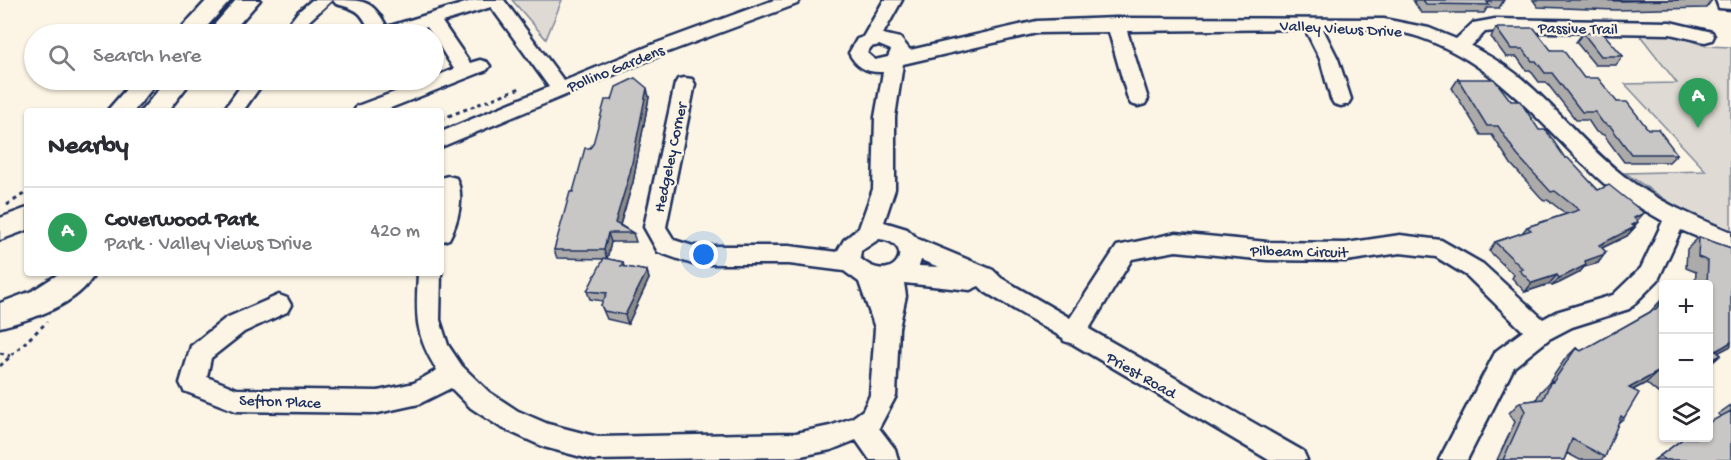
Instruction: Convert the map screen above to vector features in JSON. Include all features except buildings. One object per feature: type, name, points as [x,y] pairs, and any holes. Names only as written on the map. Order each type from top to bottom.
[{"type":"main road","points":[[197,24],[220,0]]},
{"type":"main road","points":[[226,24],[249,0]]},
{"type":"main road","points":[[123,108],[138,90]]},
{"type":"main road","points":[[157,108],[172,90]]},
{"type":"main road","points":[[0,315],[43,301],[77,276]]},
{"type":"main road","points":[[5,346],[43,301]]},
{"type":"street","points":[[298,24],[323,0]]},
{"type":"street","points":[[342,0],[363,4],[377,24]]},
{"type":"street","points":[[418,24],[494,0],[560,89]]},
{"type":"street","name":"Pollino Gardens","points":[[444,139],[661,48],[791,0]]},
{"type":"street","points":[[893,0],[871,40],[864,43],[858,53],[864,62],[879,66],[897,53]]},
{"type":"street","points":[[430,276],[428,320],[437,349],[453,374],[480,400],[509,419],[544,435],[597,454],[796,445],[831,438],[861,426],[872,417],[883,396],[887,328],[894,296],[872,261],[884,189],[885,117],[897,53],[884,17]]},
{"type":"street","points":[[432,20],[435,24]]},
{"type":"street","points":[[1311,23],[1329,59],[1341,99]]},
{"type":"street","name":"Valley Views Drive","points":[[897,53],[955,45],[1037,27],[1116,24],[1311,23],[1384,25],[1422,32],[1459,47],[1493,66],[1516,84],[1575,144],[1618,183],[1675,218],[1731,242]]},
{"type":"street","points":[[1116,24],[1138,99]]},
{"type":"street","name":"Passive Trail","points":[[1459,47],[1479,27],[1495,25],[1670,28],[1705,36]]},
{"type":"street","points":[[444,34],[473,69],[444,80]]},
{"type":"street","points":[[871,40],[897,53]]},
{"type":"street","points":[[871,65],[885,117]]},
{"type":"street","name":"Hedgeley Corner","points":[[684,84],[655,227],[666,246],[692,255],[789,255],[872,261]]},
{"type":"street","points":[[235,108],[248,90]]},
{"type":"street","points":[[372,108],[418,90]]},
{"type":"street","points":[[444,220],[448,205],[448,184]]},
{"type":"street","points":[[872,261],[909,267],[912,259],[884,189]]},
{"type":"street","points":[[1453,460],[1505,359],[1540,332],[1565,319],[1621,302],[1650,274],[1675,218]]},
{"type":"street","name":"Priest Road","points":[[993,285],[872,261],[880,230],[986,277],[993,285],[1073,334],[1293,460]]},
{"type":"street","name":"Pilbeam Circuit","points":[[1073,334],[1125,252],[1176,242],[1267,251],[1346,252],[1400,244],[1441,249],[1475,270],[1540,332]]},
{"type":"street","name":"Sefton Place","points":[[279,305],[235,325],[200,353],[193,383],[236,400],[378,402],[419,393],[453,374]]},
{"type":"street","points":[[861,426],[885,458]]},
{"type":"path","points":[[14,218],[24,198]]},
{"type":"path","points":[[0,353],[5,346]]},
{"type":"shaded area","points":[[512,0],[562,0],[546,39]]},
{"type":"shaded area","points":[[1639,34],[1675,35],[1706,46],[1731,47],[1731,230],[1684,212],[1625,173],[1706,171],[1625,84],[1677,83]]},
{"type":"place","name":"Coverwood Park","points":[[1698,128]]}]
